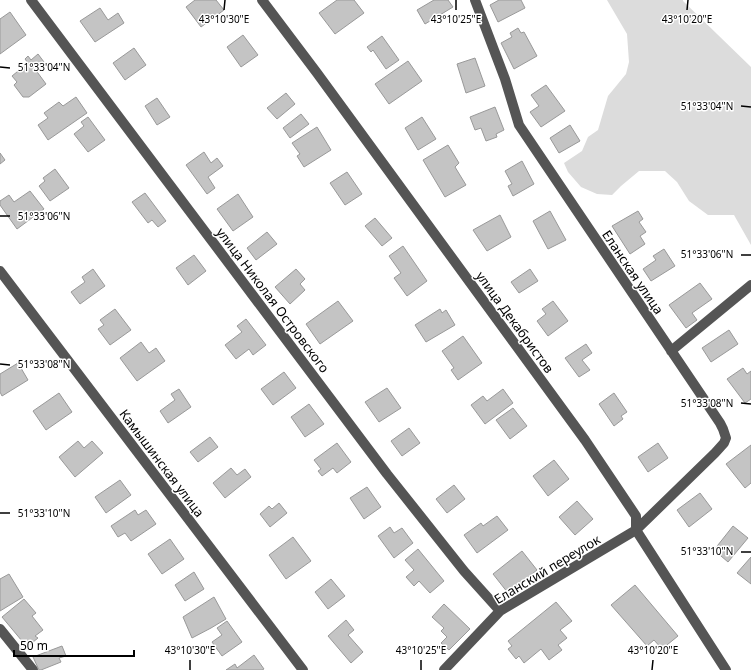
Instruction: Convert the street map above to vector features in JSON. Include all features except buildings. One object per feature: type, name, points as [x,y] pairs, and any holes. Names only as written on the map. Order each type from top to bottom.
[{"type":"street","name":"улица Николая Островского","points":[[31,0],[387,474],[464,571],[500,611]]},
{"type":"street","name":"улица Декабристов","points":[[262,0],[322,79],[584,440],[636,516],[636,530],[726,670]]},
{"type":"street","name":"Еланская улица","points":[[475,0],[506,79],[519,125],[720,423],[726,438],[724,443],[715,453],[636,530]]},
{"type":"street","name":"Камышинская улица","points":[[0,272],[303,670]]},
{"type":"street","points":[[671,351],[751,285]]},
{"type":"street","name":"Еланский переулок","points":[[444,670],[500,611],[636,530]]},
{"type":"street","points":[[0,629],[33,670]]},
{"type":"shaded area","points":[[607,0],[683,0],[751,67],[751,245],[734,215],[708,215],[689,201],[677,182],[665,171],[639,171],[612,195],[597,194],[581,187],[568,172],[564,163],[582,151],[588,137],[598,130],[608,96],[626,74],[629,62],[627,34]]}]
